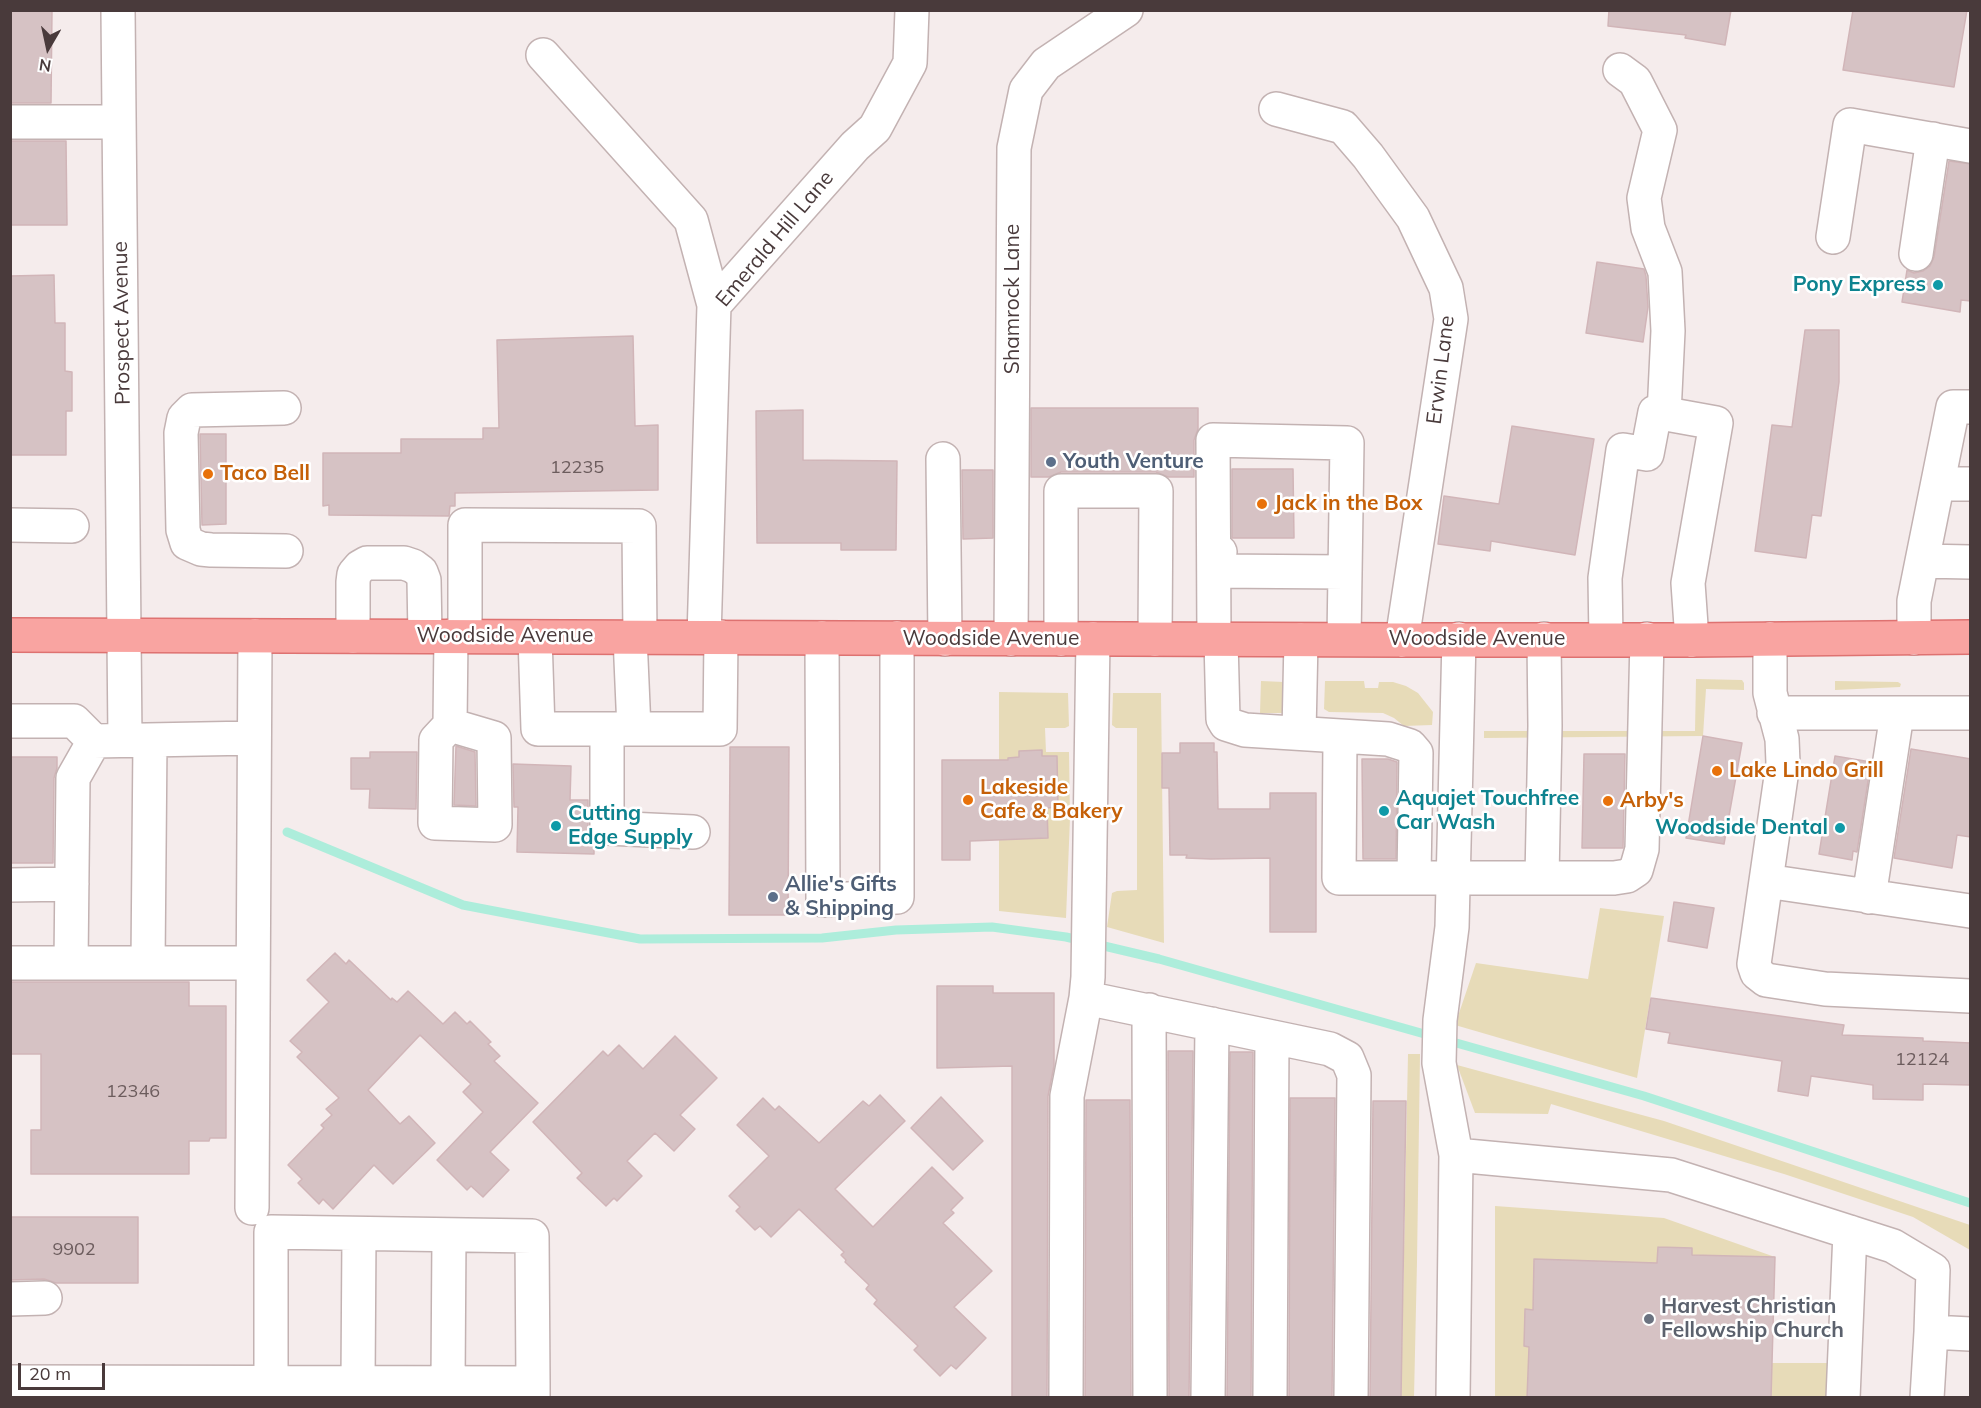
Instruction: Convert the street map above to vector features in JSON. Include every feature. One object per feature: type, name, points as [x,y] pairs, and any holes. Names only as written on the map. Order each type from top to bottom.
[{"type":"main road","name":"Woodside Avenue","points":[[10,635],[1218,640],[1692,640],[1971,637]]},
{"type":"street","name":"Prospect Avenue","points":[[118,10],[125,636],[123,740],[148,963]]},
{"type":"street","name":"Emerald Hill Lane","points":[[621,729],[720,729],[713,637],[714,305],[855,146],[875,128],[910,63],[912,10]]},
{"type":"street","name":"Shamrock Lane","points":[[1011,639],[1014,148],[1026,90],[1046,64],[1126,10]]},
{"type":"street","points":[[543,56],[691,220],[714,305]]},
{"type":"street","points":[[1620,70],[1635,81],[1660,130],[1644,198],[1648,228],[1665,272],[1668,331],[1664,414]]},
{"type":"street","name":"Erwin Lane","points":[[1276,109],[1343,127],[1368,156],[1413,219],[1446,288],[1450,319],[1402,640]]},
{"type":"street","points":[[10,122],[119,122]]},
{"type":"street","points":[[1833,237],[1850,125],[1971,146]]},
{"type":"street","points":[[1916,254],[1934,140]]},
{"type":"street","points":[[1914,638],[1914,601],[1953,407],[1971,407]]},
{"type":"street","points":[[284,408],[192,410],[184,418],[182,425],[183,530],[187,543],[201,549],[286,551]]},
{"type":"street","points":[[1606,639],[1605,578],[1623,450],[1647,454],[1654,412],[1716,423],[1688,583],[1692,640]]},
{"type":"street","points":[[1344,639],[1347,442],[1212,440],[1214,571],[1223,719],[1226,724],[1245,729],[1388,740],[1410,746],[1416,753],[1414,877]]},
{"type":"street","points":[[943,459],[945,639]]},
{"type":"street","points":[[1938,484],[1971,484]]},
{"type":"street","points":[[1066,1398],[1067,1096],[1087,987],[1090,917],[1077,639],[1061,491],[1156,491],[1155,639]]},
{"type":"street","points":[[10,525],[72,526]]},
{"type":"street","points":[[450,725],[447,636],[465,525],[639,526],[635,637],[607,828],[693,832]]},
{"type":"street","points":[[1922,561],[1971,562]]},
{"type":"street","points":[[353,636],[354,574],[367,563],[404,563],[421,572],[447,636]]},
{"type":"street","points":[[1214,571],[1345,572]]},
{"type":"street","points":[[252,1208],[255,636]]},
{"type":"street","points":[[536,637],[538,729],[621,729]]},
{"type":"street","points":[[822,638],[823,900],[897,897],[897,638]]},
{"type":"street","points":[[1453,1398],[1456,1155],[1439,1063],[1440,1020],[1452,927],[1459,639]]},
{"type":"street","points":[[1542,878],[1544,639]]},
{"type":"street","points":[[1340,736],[1339,878],[1614,878],[1627,876],[1636,870],[1642,849],[1647,639]]},
{"type":"street","points":[[1770,639],[1769,680],[1774,713],[1782,739],[1783,763],[1754,964],[1757,973],[1766,980],[1825,989],[1971,996]]},
{"type":"street","points":[[1299,733],[1301,640]]},
{"type":"street","points":[[1774,713],[1971,714]]},
{"type":"street","points":[[1869,897],[1897,714]]},
{"type":"street","points":[[10,721],[74,721],[123,740],[254,738]]},
{"type":"street","points":[[71,963],[73,778],[123,740]]},
{"type":"street","points":[[1766,881],[1971,911]]},
{"type":"street","points":[[10,885],[72,884]]},
{"type":"street","points":[[10,963],[253,963]]},
{"type":"street","points":[[1087,987],[1149,1010],[1330,1049],[1347,1058],[1354,1075],[1351,1398]]},
{"type":"street","points":[[1149,1010],[1150,1398]]},
{"type":"street","points":[[1208,1398],[1212,1024]]},
{"type":"street","points":[[1270,1398],[1272,1037]]},
{"type":"street","points":[[1456,1155],[1671,1175],[1893,1246],[1934,1270],[1927,1398]]},
{"type":"street","points":[[10,1382],[448,1383],[533,1390],[532,1236],[271,1232],[271,1382]]},
{"type":"street","points":[[1843,1398],[1850,1232]]},
{"type":"street","points":[[358,1382],[359,1234]]},
{"type":"street","points":[[448,1235],[448,1383]]},
{"type":"street","points":[[10,1299],[45,1298]]},
{"type":"street","points":[[1931,1332],[1971,1334]]},
{"type":"shaded area","points":[[1696,679],[1742,680],[1744,683],[1744,690],[1706,689],[1703,736],[1484,738],[1484,731],[1695,731]]},
{"type":"shaded area","points":[[1261,681],[1284,682],[1282,713],[1260,713]]},
{"type":"shaded area","points":[[1325,681],[1364,681],[1365,688],[1378,688],[1379,682],[1393,682],[1406,686],[1418,693],[1433,712],[1432,725],[1404,726],[1383,713],[1329,712],[1324,709]]},
{"type":"shaded area","points":[[1835,681],[1898,682],[1901,684],[1900,687],[1835,690]]},
{"type":"shaded area","points":[[999,692],[1068,693],[1069,726],[1045,728],[1046,752],[1069,752],[1070,818],[1066,918],[999,911]]},
{"type":"shaded area","points":[[1113,693],[1161,693],[1164,943],[1107,927],[1112,893],[1137,890],[1137,728],[1116,728],[1112,725]]},
{"type":"shaded area","points":[[1600,908],[1664,916],[1637,1078],[1455,1025],[1476,963],[1588,979]]},
{"type":"shaded area","points":[[1408,1054],[1420,1054],[1417,1262],[1414,1397],[1401,1398]]},
{"type":"shaded area","points":[[1457,1065],[1664,1121],[1970,1225],[1970,1250],[1913,1217],[1784,1174],[1551,1104],[1548,1114],[1475,1113]]},
{"type":"shaded area","points":[[1495,1206],[1664,1218],[1775,1257],[1692,1255],[1692,1248],[1658,1247],[1657,1263],[1534,1259],[1533,1310],[1525,1310],[1524,1346],[1529,1347],[1527,1397],[1495,1398]]},
{"type":"shaded area","points":[[1772,1363],[1831,1363],[1830,1397],[1771,1398]]},
{"type":"building","points":[[10,10],[52,10],[51,103],[10,103]]},
{"type":"building","points":[[1609,10],[1731,10],[1725,45],[1685,38],[1686,35],[1608,26]]},
{"type":"building","points":[[1853,10],[1967,10],[1954,87],[1843,70]]},
{"type":"building","points":[[10,141],[66,141],[67,225],[10,225]]},
{"type":"building","points":[[1949,161],[1971,164],[1971,301],[1961,300],[1960,312],[1902,302],[1907,270],[1914,273],[1923,271],[1930,266],[1934,257]]},
{"type":"building","points":[[1597,262],[1644,269],[1648,307],[1643,342],[1586,333]]},
{"type":"building","points":[[54,275],[55,323],[65,323],[65,371],[72,372],[72,411],[66,411],[66,455],[10,455],[10,276]]},
{"type":"building","points":[[1805,330],[1839,330],[1839,382],[1821,516],[1812,515],[1806,558],[1755,551],[1772,425],[1792,427]]},
{"type":"building","points":[[633,336],[635,426],[658,425],[658,490],[455,493],[455,506],[450,506],[449,516],[329,515],[329,505],[323,506],[323,453],[401,453],[401,439],[483,439],[483,428],[499,428],[497,340]]},
{"type":"building","points":[[1031,408],[1198,408],[1198,429],[1194,440],[1194,477],[1168,477],[1156,472],[1061,472],[1049,477],[1031,477]]},
{"type":"building","points":[[803,410],[803,460],[897,461],[896,550],[841,550],[841,543],[757,543],[756,411]]},
{"type":"building","points":[[1512,426],[1594,439],[1575,555],[1491,541],[1490,551],[1438,544],[1444,496],[1499,504]]},
{"type":"building","name":"Taco Bell","points":[[200,434],[226,434],[226,524],[202,525]]},
{"type":"building","name":"Jack in the Box","points":[[1232,469],[1293,469],[1294,538],[1232,538]]},
{"type":"building","points":[[962,470],[993,470],[993,538],[963,539]]},
{"type":"building","name":"Lake Lindo Grill","points":[[1703,736],[1742,743],[1724,844],[1686,838]]},
{"type":"building","points":[[1180,743],[1214,743],[1214,752],[1217,752],[1218,809],[1270,809],[1270,793],[1316,793],[1316,932],[1270,932],[1270,858],[1211,859],[1170,855],[1169,788],[1162,788],[1162,753],[1180,753]]},
{"type":"building","points":[[456,746],[475,752],[476,806],[454,805]]},
{"type":"building","points":[[730,747],[789,747],[788,915],[729,915]]},
{"type":"building","points":[[1911,749],[1971,759],[1971,837],[1957,835],[1952,868],[1894,858]]},
{"type":"building","points":[[1042,750],[1042,756],[1057,756],[1058,807],[1047,808],[1048,838],[970,841],[970,860],[942,860],[942,760],[1008,760],[1008,758],[1019,757],[1019,751]]},
{"type":"building","points":[[370,752],[417,752],[416,809],[369,808],[370,789],[351,789],[351,758],[370,758]]},
{"type":"building","name":"Arby's","points":[[1584,754],[1625,754],[1623,848],[1582,848]]},
{"type":"building","name":"Woodside Dental","points":[[1835,756],[1871,762],[1857,852],[1853,851],[1852,860],[1819,854]]},
{"type":"building","points":[[10,757],[57,757],[54,778],[53,863],[10,863]]},
{"type":"building","name":"Aquajet Touchfree Car Wash","points":[[1362,759],[1388,759],[1397,762],[1396,859],[1363,859]]},
{"type":"building","name":"Cutting Edge Supply","points":[[513,764],[571,766],[570,800],[588,800],[588,828],[590,837],[594,841],[594,854],[517,852],[518,807],[514,807]]},
{"type":"building","points":[[1674,902],[1714,908],[1707,948],[1668,941]]},
{"type":"building","points":[[335,953],[346,964],[349,960],[391,1000],[392,998],[397,1002],[408,991],[443,1024],[455,1012],[467,1024],[470,1021],[491,1042],[488,1044],[500,1056],[494,1061],[538,1103],[490,1152],[509,1170],[483,1197],[471,1186],[467,1190],[437,1160],[483,1112],[463,1092],[471,1084],[420,1035],[368,1090],[400,1124],[409,1116],[435,1143],[393,1184],[374,1165],[333,1209],[323,1199],[319,1204],[298,1183],[302,1179],[288,1165],[324,1128],[321,1125],[332,1115],[326,1109],[339,1098],[297,1057],[302,1052],[290,1041],[329,1002],[307,980]]},
{"type":"building","points":[[10,982],[189,982],[189,1006],[226,1006],[226,1138],[189,1141],[189,1174],[31,1174],[31,1130],[41,1130],[41,1054],[10,1054]]},
{"type":"building","points":[[937,986],[993,986],[993,993],[1054,993],[1054,1066],[1048,1096],[1047,1398],[1012,1398],[1012,1066],[937,1068]]},
{"type":"building","points":[[1651,998],[1844,1025],[1842,1035],[1923,1038],[1923,1041],[1971,1043],[1971,1085],[1923,1084],[1923,1100],[1873,1099],[1873,1085],[1811,1076],[1808,1096],[1778,1091],[1782,1061],[1668,1043],[1670,1033],[1646,1029]]},
{"type":"building","points":[[675,1036],[717,1078],[680,1115],[695,1129],[674,1151],[655,1133],[627,1161],[642,1176],[617,1201],[614,1198],[606,1206],[577,1178],[582,1173],[533,1122],[603,1051],[608,1056],[619,1045],[643,1069]]},
{"type":"building","points":[[1168,1051],[1193,1051],[1189,1398],[1169,1398]]},
{"type":"building","points":[[1230,1052],[1253,1052],[1251,1398],[1227,1398]]},
{"type":"building","points":[[880,1095],[905,1121],[835,1189],[873,1227],[932,1167],[963,1198],[951,1210],[954,1213],[943,1223],[992,1271],[954,1307],[986,1338],[956,1369],[951,1365],[940,1376],[914,1350],[918,1346],[874,1304],[877,1300],[866,1289],[869,1285],[845,1262],[846,1260],[841,1255],[844,1252],[799,1209],[771,1237],[760,1226],[755,1230],[736,1211],[740,1207],[729,1196],[769,1156],[737,1125],[763,1098],[775,1110],[779,1106],[819,1143],[863,1101],[869,1106]]},
{"type":"building","points":[[941,1097],[983,1141],[953,1170],[911,1128]]},
{"type":"building","points":[[1290,1098],[1335,1098],[1332,1398],[1289,1398]]},
{"type":"building","points":[[1086,1100],[1130,1100],[1131,1398],[1085,1398]]},
{"type":"building","points":[[1373,1101],[1406,1101],[1401,1398],[1370,1398]]},
{"type":"building","points":[[10,1217],[138,1217],[138,1283],[56,1283],[44,1279],[10,1280]]},
{"type":"building","name":"Harvest Christian Fellowship Church","points":[[1658,1247],[1692,1248],[1692,1255],[1775,1257],[1771,1398],[1527,1398],[1529,1347],[1524,1346],[1525,1309],[1533,1310],[1534,1259],[1657,1263]]},
{"type":"waterway","points":[[287,832],[463,905],[640,939],[822,938],[896,930],[992,927],[1066,937],[1159,959],[1644,1096],[1970,1203]]},
{"type":"place","name":"Pony Express","points":[[1938,285]]},
{"type":"place","name":"Youth Venture","points":[[1051,462]]},
{"type":"place","name":"Taco Bell","points":[[208,474]]},
{"type":"place","name":"Jack in the Box","points":[[1262,504]]},
{"type":"place","name":"Lake Lindo Grill","points":[[1717,771]]},
{"type":"place","name":"Lakeside Cafe & Bakery","points":[[968,800]]},
{"type":"place","name":"Arby's","points":[[1608,801]]},
{"type":"place","name":"Aquajet Touchfree Car Wash","points":[[1384,811]]},
{"type":"place","name":"Cutting Edge Supply","points":[[556,826]]},
{"type":"place","name":"Woodside Dental","points":[[1840,828]]},
{"type":"place","name":"Allie's Gifts & Shipping","points":[[773,897]]},
{"type":"place","name":"Harvest Christian Fellowship Church","points":[[1649,1319]]}]
